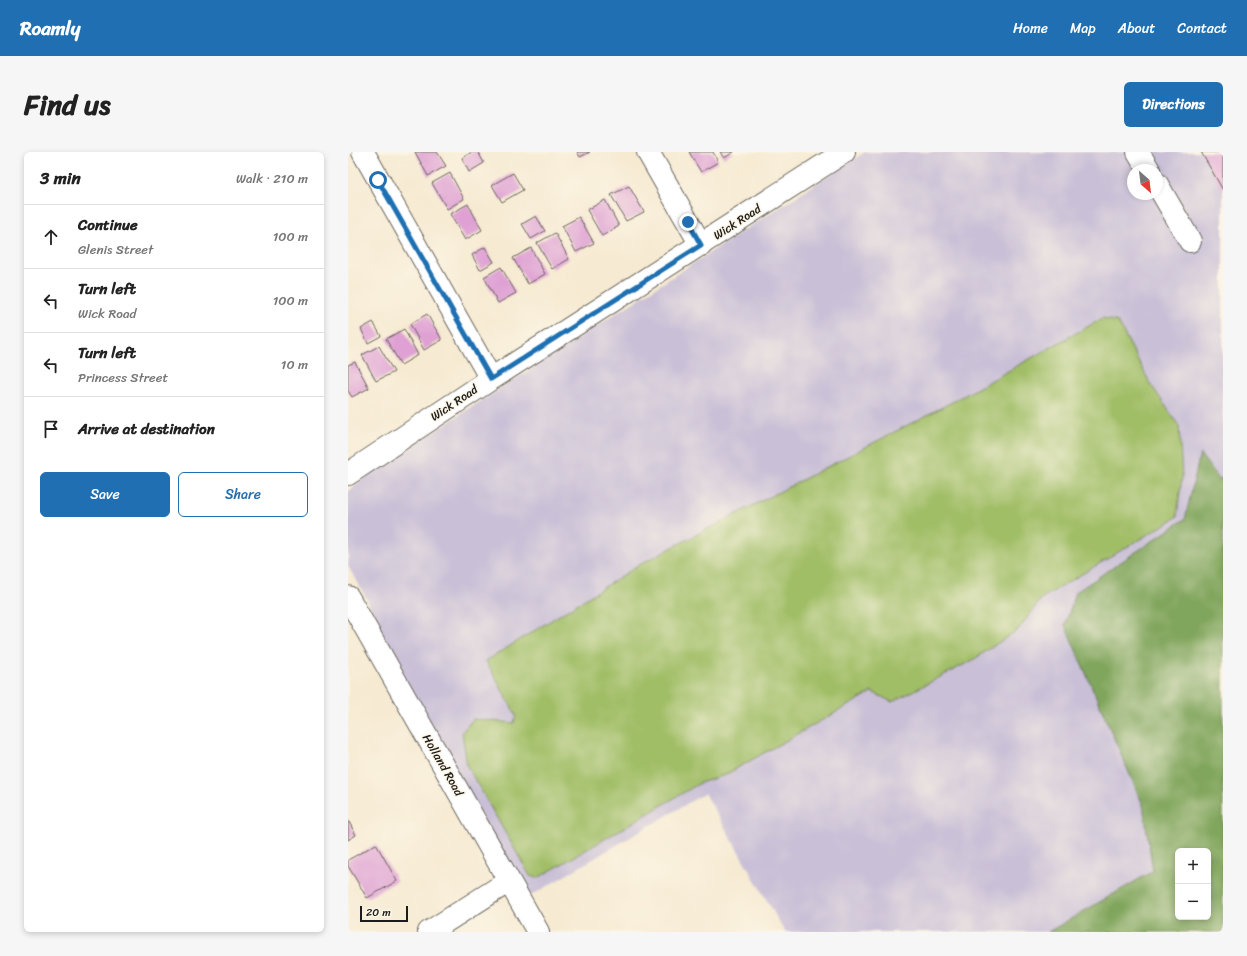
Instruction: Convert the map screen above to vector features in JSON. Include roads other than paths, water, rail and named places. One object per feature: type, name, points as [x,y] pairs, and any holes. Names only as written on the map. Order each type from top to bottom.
[{"type":"street","points":[[363,152],[491,379]]},
{"type":"street","points":[[648,152],[701,245]]},
{"type":"street","name":"Wick Road","points":[[348,474],[491,379],[844,152]]},
{"type":"street","points":[[1138,152],[1145,164]]},
{"type":"street","points":[[1163,194],[1190,241]]},
{"type":"street","name":"Holland Road","points":[[348,597],[538,932]]},
{"type":"street","points":[[429,932],[509,881]]}]
